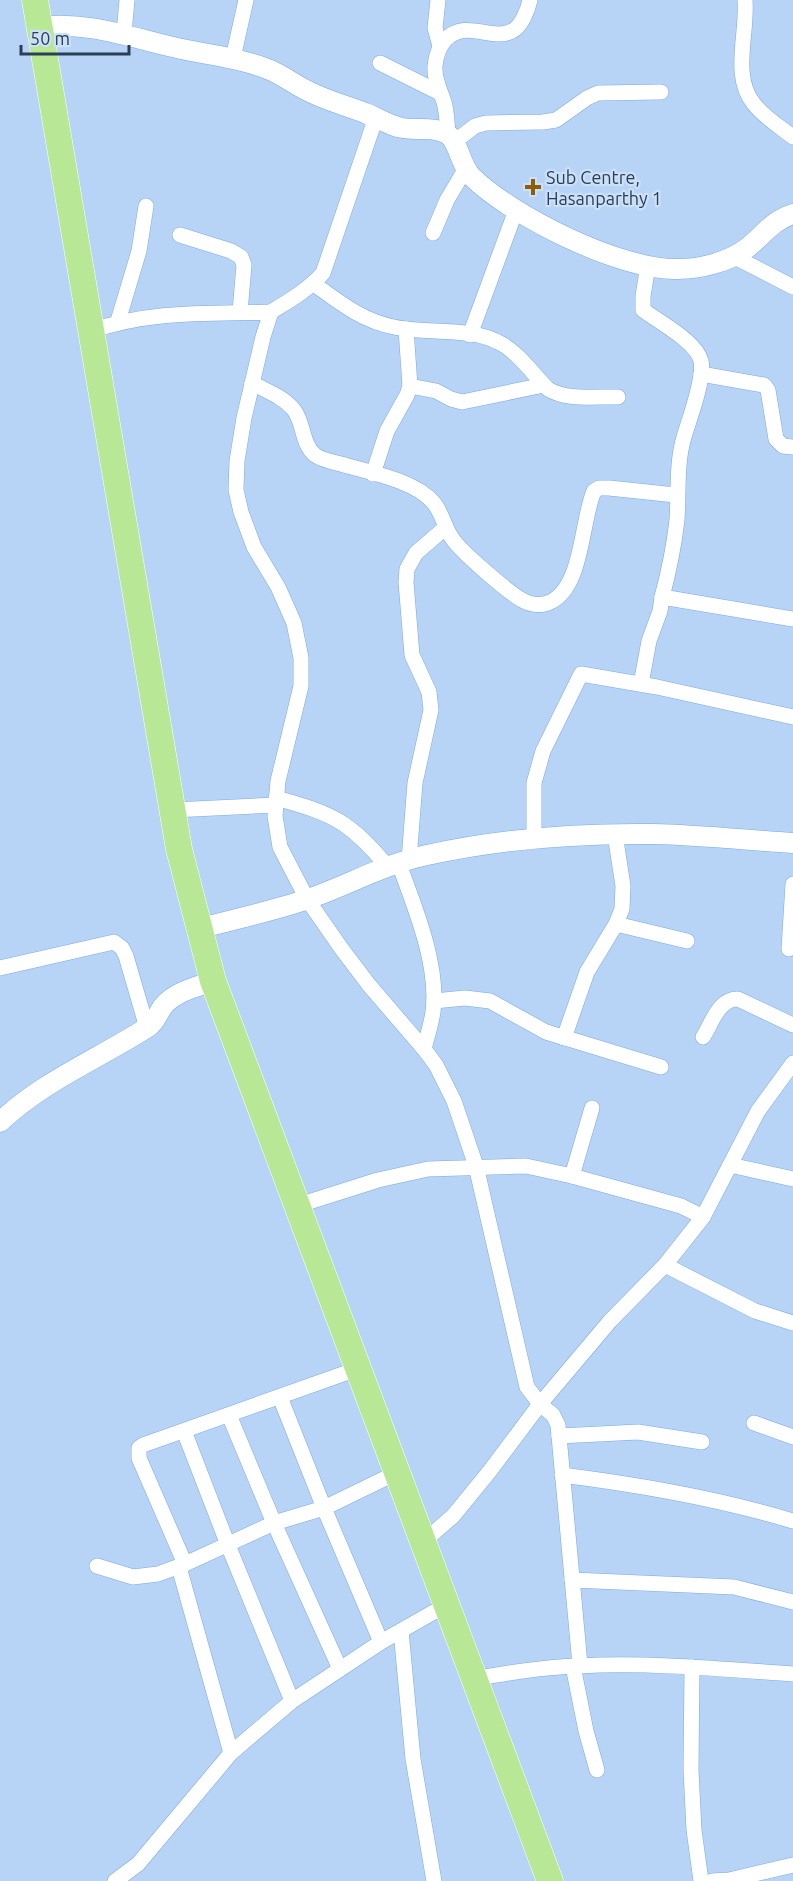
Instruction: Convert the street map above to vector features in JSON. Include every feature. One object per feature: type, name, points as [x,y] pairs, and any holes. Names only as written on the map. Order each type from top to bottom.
[{"type":"highway","points":[[35,0],[179,849],[198,929],[213,981],[550,1881]]},
{"type":"street","points":[[124,33],[128,0]]},
{"type":"street","points":[[233,58],[246,0]]},
{"type":"street","points":[[438,0],[435,28],[440,46]]},
{"type":"street","points":[[530,0],[528,9],[514,30],[504,34],[468,30],[451,34],[440,46],[435,62],[435,79],[444,103],[451,138],[470,175],[516,210],[556,233],[617,258],[677,270],[710,265],[733,256],[746,249],[779,219],[793,214]]},
{"type":"street","points":[[745,0],[746,19],[742,64],[745,89],[753,104],[793,137]]},
{"type":"street","points":[[40,27],[62,24],[124,33],[174,47],[233,58],[270,70],[308,92],[399,128],[430,129],[451,138],[486,123],[556,120],[598,93],[661,92]]},
{"type":"street","points":[[380,63],[440,93]]},
{"type":"street","points":[[91,331],[118,321],[153,315],[271,312],[314,284],[323,273],[331,254],[376,117]]},
{"type":"street","points":[[433,233],[447,200],[466,168]]},
{"type":"street","points":[[118,321],[139,251],[146,206]]},
{"type":"street","points":[[470,335],[516,210]]},
{"type":"street","points":[[180,235],[231,251],[241,257],[244,265],[240,312]]},
{"type":"street","points":[[733,256],[793,287]]},
{"type":"street","points":[[641,684],[649,641],[660,611],[671,564],[677,518],[676,495],[681,450],[702,363],[693,347],[644,310],[643,296],[648,265]]},
{"type":"street","points":[[314,284],[362,317],[379,324],[470,335],[492,340],[507,348],[555,394],[618,397]]},
{"type":"street","points":[[271,312],[262,337],[244,418],[237,461],[236,490],[240,512],[254,547],[278,587],[294,623],[301,658],[301,686],[278,782],[275,816],[280,847],[308,899],[341,948],[436,1065],[454,1101],[476,1166],[527,1387],[540,1404],[553,1414],[558,1425],[572,1580],[576,1666],[586,1731],[597,1770]]},
{"type":"street","points":[[373,474],[387,430],[410,386],[406,329]]},
{"type":"street","points":[[701,374],[764,385],[768,390],[776,439],[783,446],[793,447]]},
{"type":"street","points":[[252,383],[294,409],[308,445],[317,456],[410,487],[433,502],[456,544],[515,596],[525,602],[550,603],[566,589],[573,576],[594,491],[599,488],[609,488],[676,495]]},
{"type":"street","points":[[410,386],[436,391],[462,402],[544,385]]},
{"type":"street","points":[[424,1049],[434,1001],[426,940],[399,864],[431,710],[429,692],[412,656],[406,582],[407,569],[416,553],[446,527]]},
{"type":"street","points":[[662,597],[793,619]]},
{"type":"street","points":[[534,839],[534,783],[543,751],[581,674],[641,684],[793,717]]},
{"type":"street","points":[[173,810],[276,802],[312,808],[336,818],[399,864]]},
{"type":"street","points":[[564,1038],[586,972],[616,924],[623,899],[615,834]]},
{"type":"street","points":[[198,929],[308,899],[425,855],[534,839],[654,834],[793,843]]},
{"type":"street","points":[[789,949],[793,884]]},
{"type":"street","points":[[616,924],[687,941]]},
{"type":"street","points":[[0,968],[114,942],[122,948],[126,956],[147,1028]]},
{"type":"street","points":[[0,1122],[40,1090],[151,1026],[164,1005],[179,993],[213,981]]},
{"type":"street","points":[[434,1001],[465,998],[490,1001],[532,1026],[661,1067]]},
{"type":"street","points":[[703,1037],[722,1005],[732,999],[738,999],[793,1025]]},
{"type":"street","points":[[422,1543],[453,1516],[540,1404],[610,1322],[665,1265],[703,1217],[758,1111],[793,1063]]},
{"type":"street","points":[[572,1176],[592,1108]]},
{"type":"street","points":[[730,1165],[793,1179]]},
{"type":"street","points":[[297,1206],[388,1178],[428,1169],[526,1166],[572,1176],[681,1206],[703,1217]]},
{"type":"street","points":[[665,1265],[755,1311],[793,1323]]},
{"type":"street","points":[[231,1753],[182,1566],[138,1453],[143,1445],[357,1370]]},
{"type":"street","points":[[280,1397],[381,1642]]},
{"type":"street","points":[[229,1415],[274,1523],[340,1669]]},
{"type":"street","points":[[754,1423],[793,1437]]},
{"type":"street","points":[[184,1431],[292,1701]]},
{"type":"street","points":[[559,1436],[638,1432],[702,1442]]},
{"type":"street","points":[[97,1566],[133,1577],[158,1574],[182,1566],[274,1523],[324,1508],[396,1473]]},
{"type":"street","points":[[562,1475],[706,1497],[793,1521]]},
{"type":"street","points":[[572,1580],[734,1587],[793,1602]]},
{"type":"street","points":[[115,1881],[138,1864],[231,1753],[292,1701],[381,1642],[446,1605]]},
{"type":"street","points":[[401,1631],[413,1759],[434,1881]]},
{"type":"street","points":[[473,1679],[542,1668],[576,1666],[692,1667],[793,1674]]},
{"type":"street","points":[[692,1667],[691,1770],[694,1830],[701,1881]]},
{"type":"street","points":[[712,1881],[729,1880],[793,1865]]},
{"type":"place","name":"Sub Centre, Hasanparthy 1","points":[[533,187]]}]
